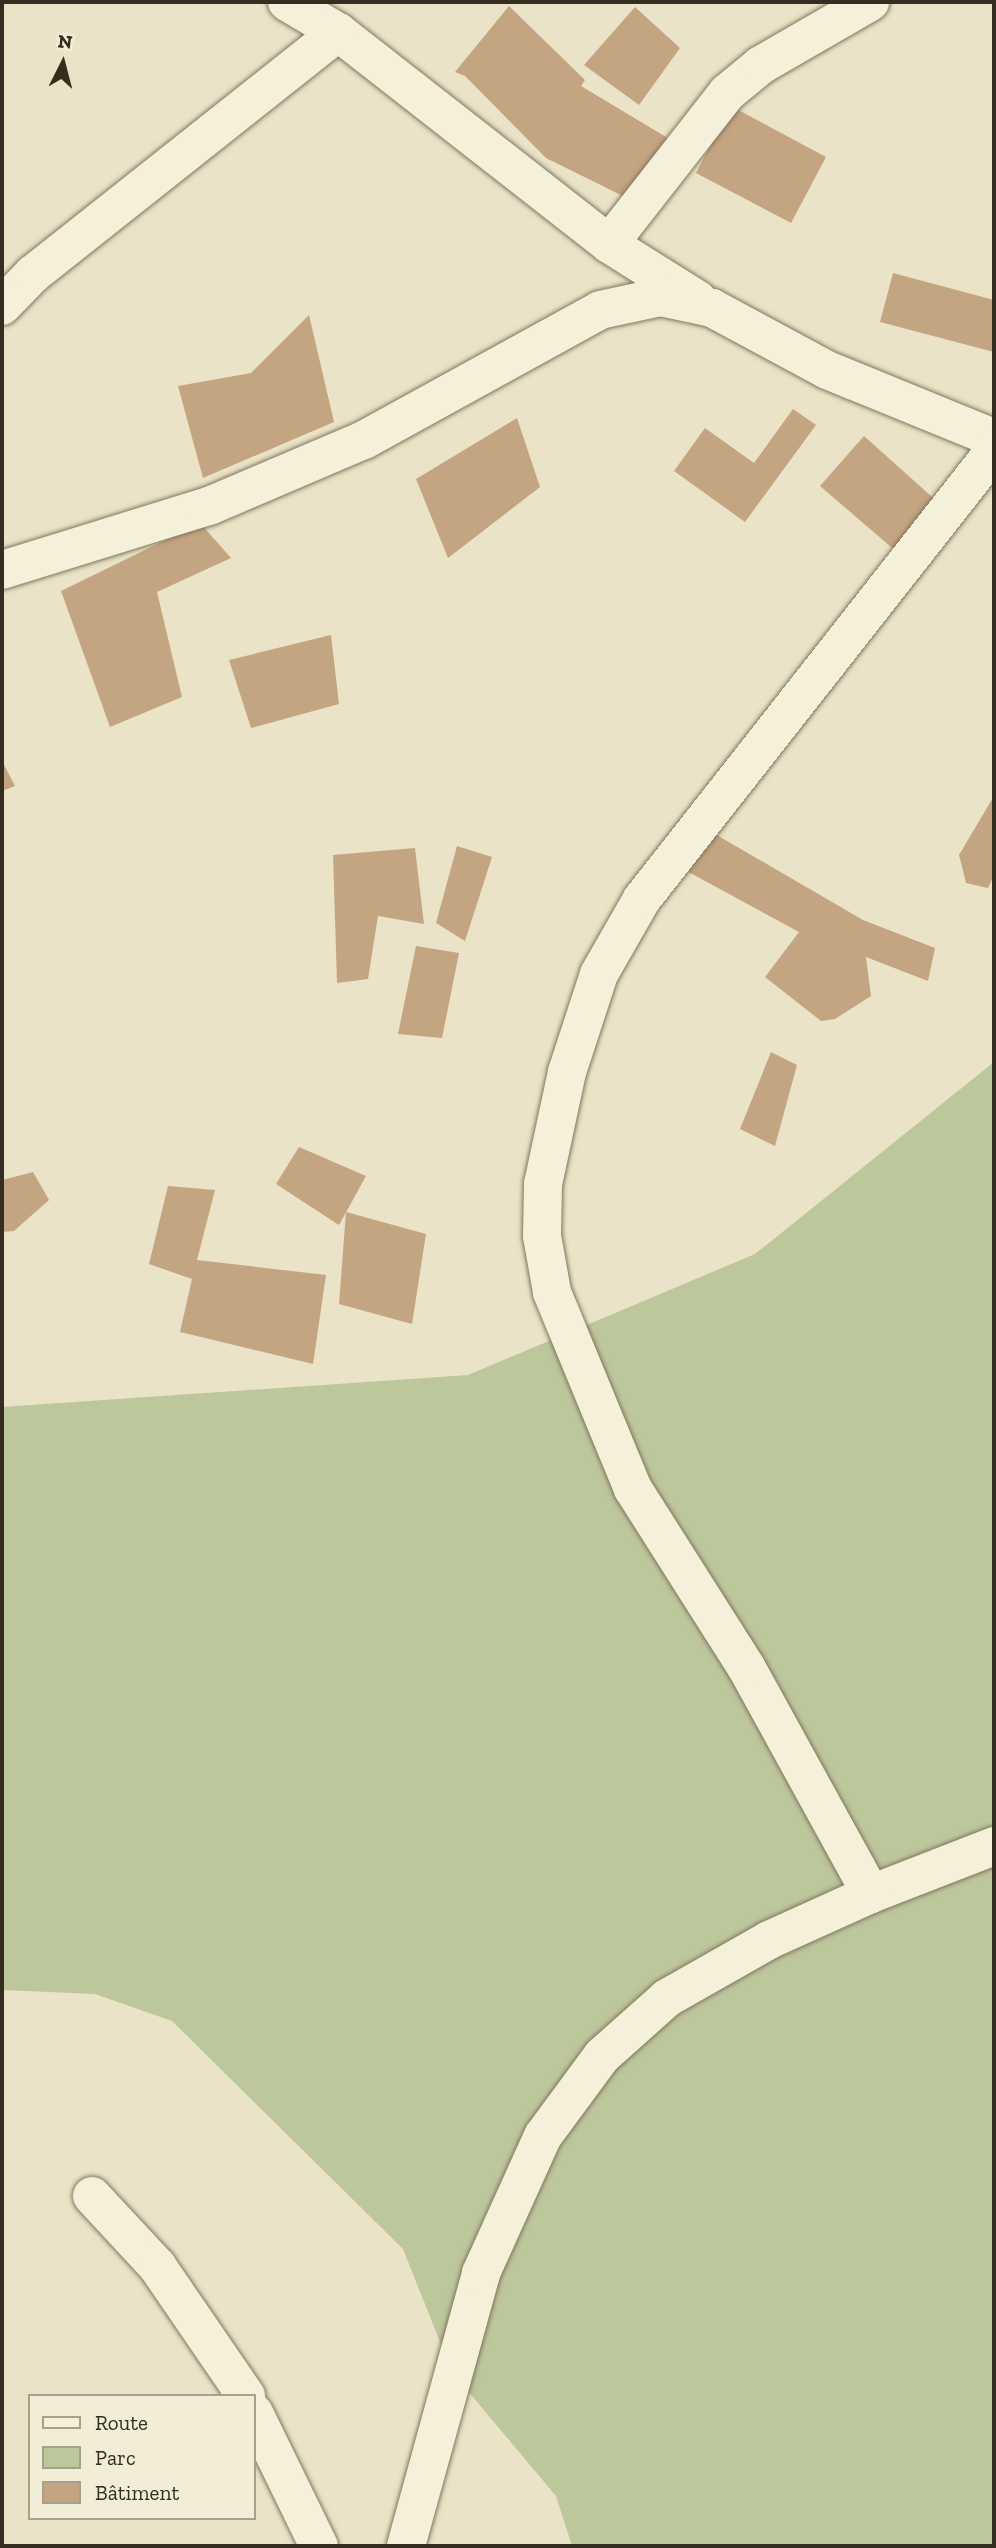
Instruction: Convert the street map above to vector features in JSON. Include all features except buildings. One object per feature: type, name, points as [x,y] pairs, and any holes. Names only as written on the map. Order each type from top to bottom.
[{"type":"street","points":[[287,2],[338,32],[609,244],[712,308],[827,370],[994,438]]},
{"type":"street","points":[[609,244],[727,93],[761,65],[870,2]]},
{"type":"street","points":[[2,306],[33,274],[338,32]]},
{"type":"street","points":[[12,561],[209,506],[364,440],[600,310],[660,297],[712,308]]},
{"type":"street","points":[[871,1894],[746,1667],[633,1489],[552,1292],[542,1236],[543,1184],[567,1072],[599,974],[642,899],[994,451]]},
{"type":"street","points":[[406,2546],[481,2273],[543,2136],[603,2056],[667,1998],[769,1940],[871,1894],[994,1846]]},
{"type":"street","points":[[92,2196],[157,2266],[245,2394]]},
{"type":"street","points":[[256,2417],[319,2546]]},
{"type":"green space","points":[[994,1062],[994,2546],[572,2546],[556,2496],[452,2372],[403,2249],[172,2021],[95,1994],[2,1990],[2,1407],[468,1375],[755,1254]]}]
